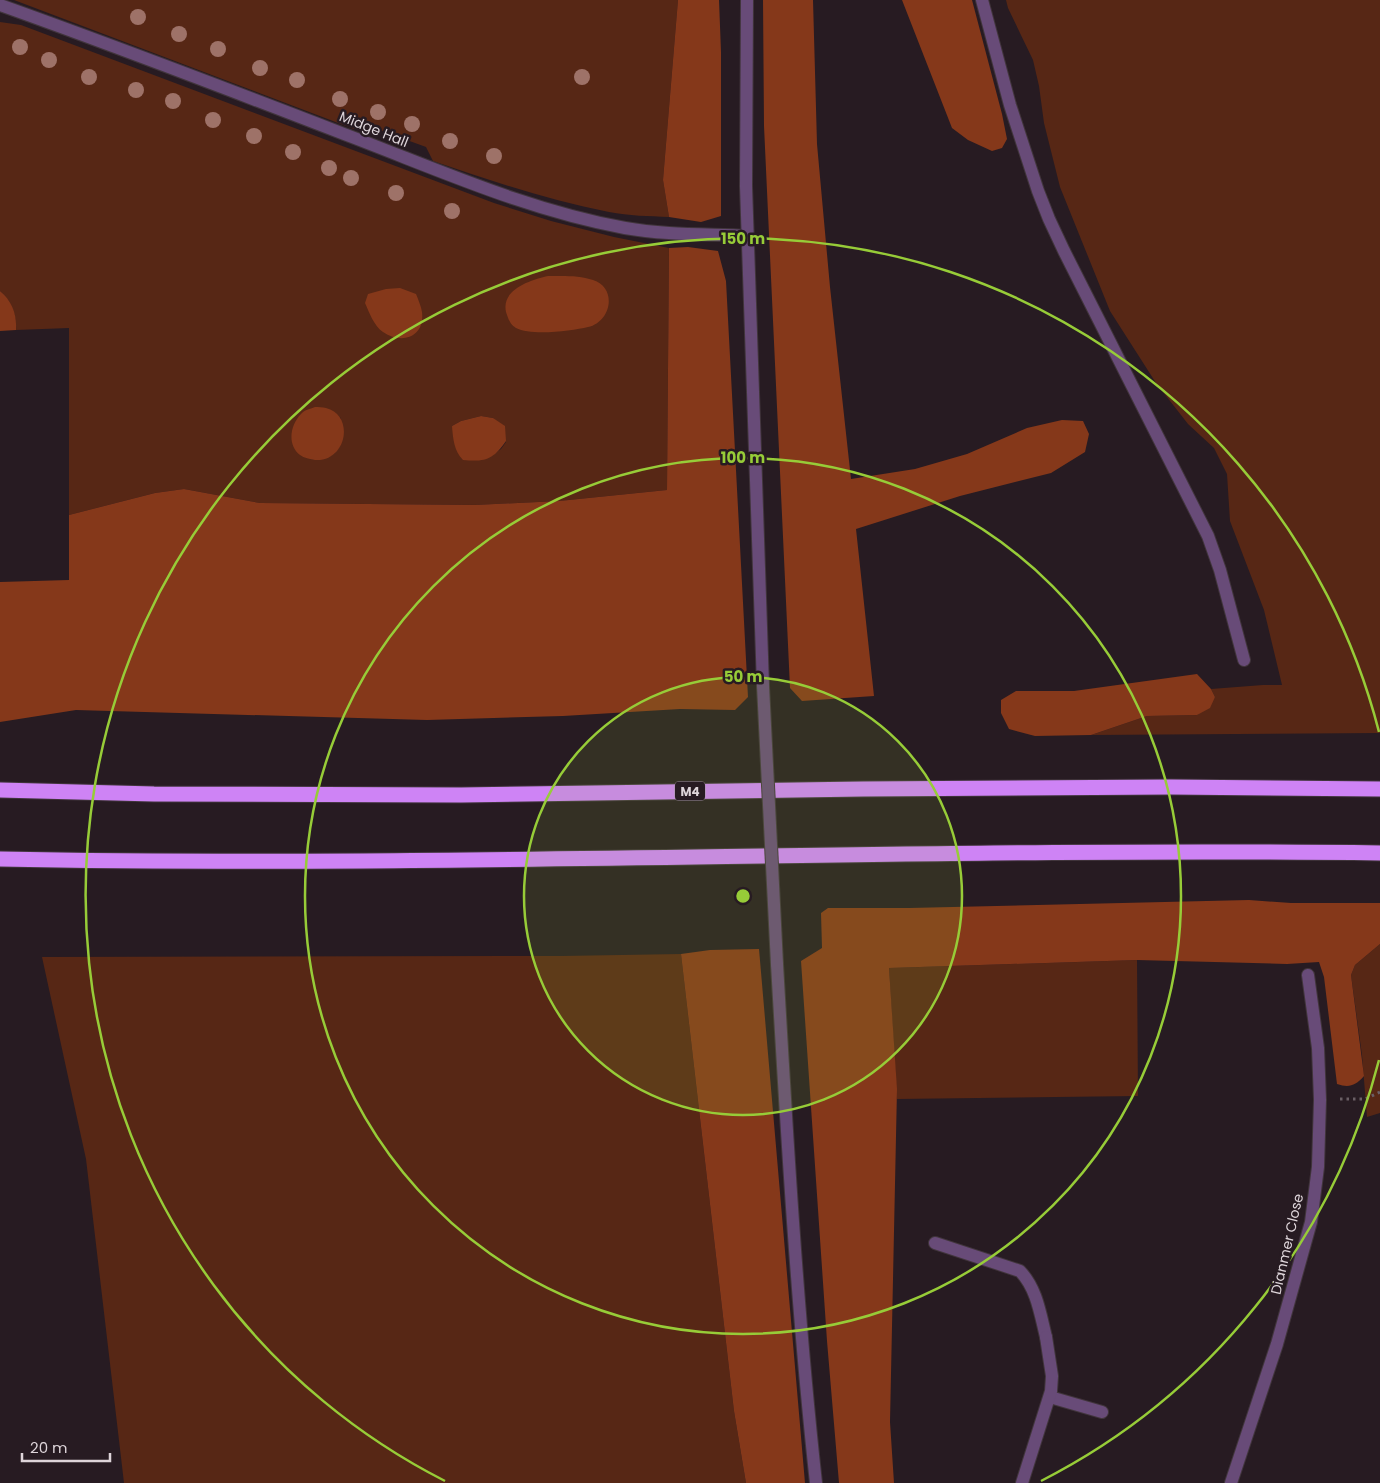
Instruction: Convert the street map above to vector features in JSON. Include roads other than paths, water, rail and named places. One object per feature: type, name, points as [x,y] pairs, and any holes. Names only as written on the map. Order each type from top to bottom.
[{"type":"highway","name":"M4","points":[[0,790],[154,794],[460,795],[863,788],[1380,789]]},
{"type":"highway","points":[[0,859],[165,862],[1207,851],[1380,853]]},
{"type":"street","points":[[747,0],[747,236],[763,686],[777,964],[792,1203],[806,1392],[816,1483]]},
{"type":"street","points":[[982,0],[1010,105],[1046,210],[1064,251],[1208,536],[1220,570],[1244,660]]},
{"type":"street","name":"Midge Hall","points":[[0,5],[356,138],[460,180],[533,205],[581,219],[627,228],[668,233],[747,236]]},
{"type":"street","name":"Dianmer Close","points":[[1231,1483],[1276,1344],[1310,1222],[1318,1167],[1320,1100],[1318,1048],[1308,975]]},
{"type":"street","points":[[935,1243],[1020,1271],[1029,1281],[1038,1304],[1046,1337],[1052,1376],[1050,1397],[1022,1483]]},
{"type":"street","points":[[1050,1397],[1102,1412]]}]
